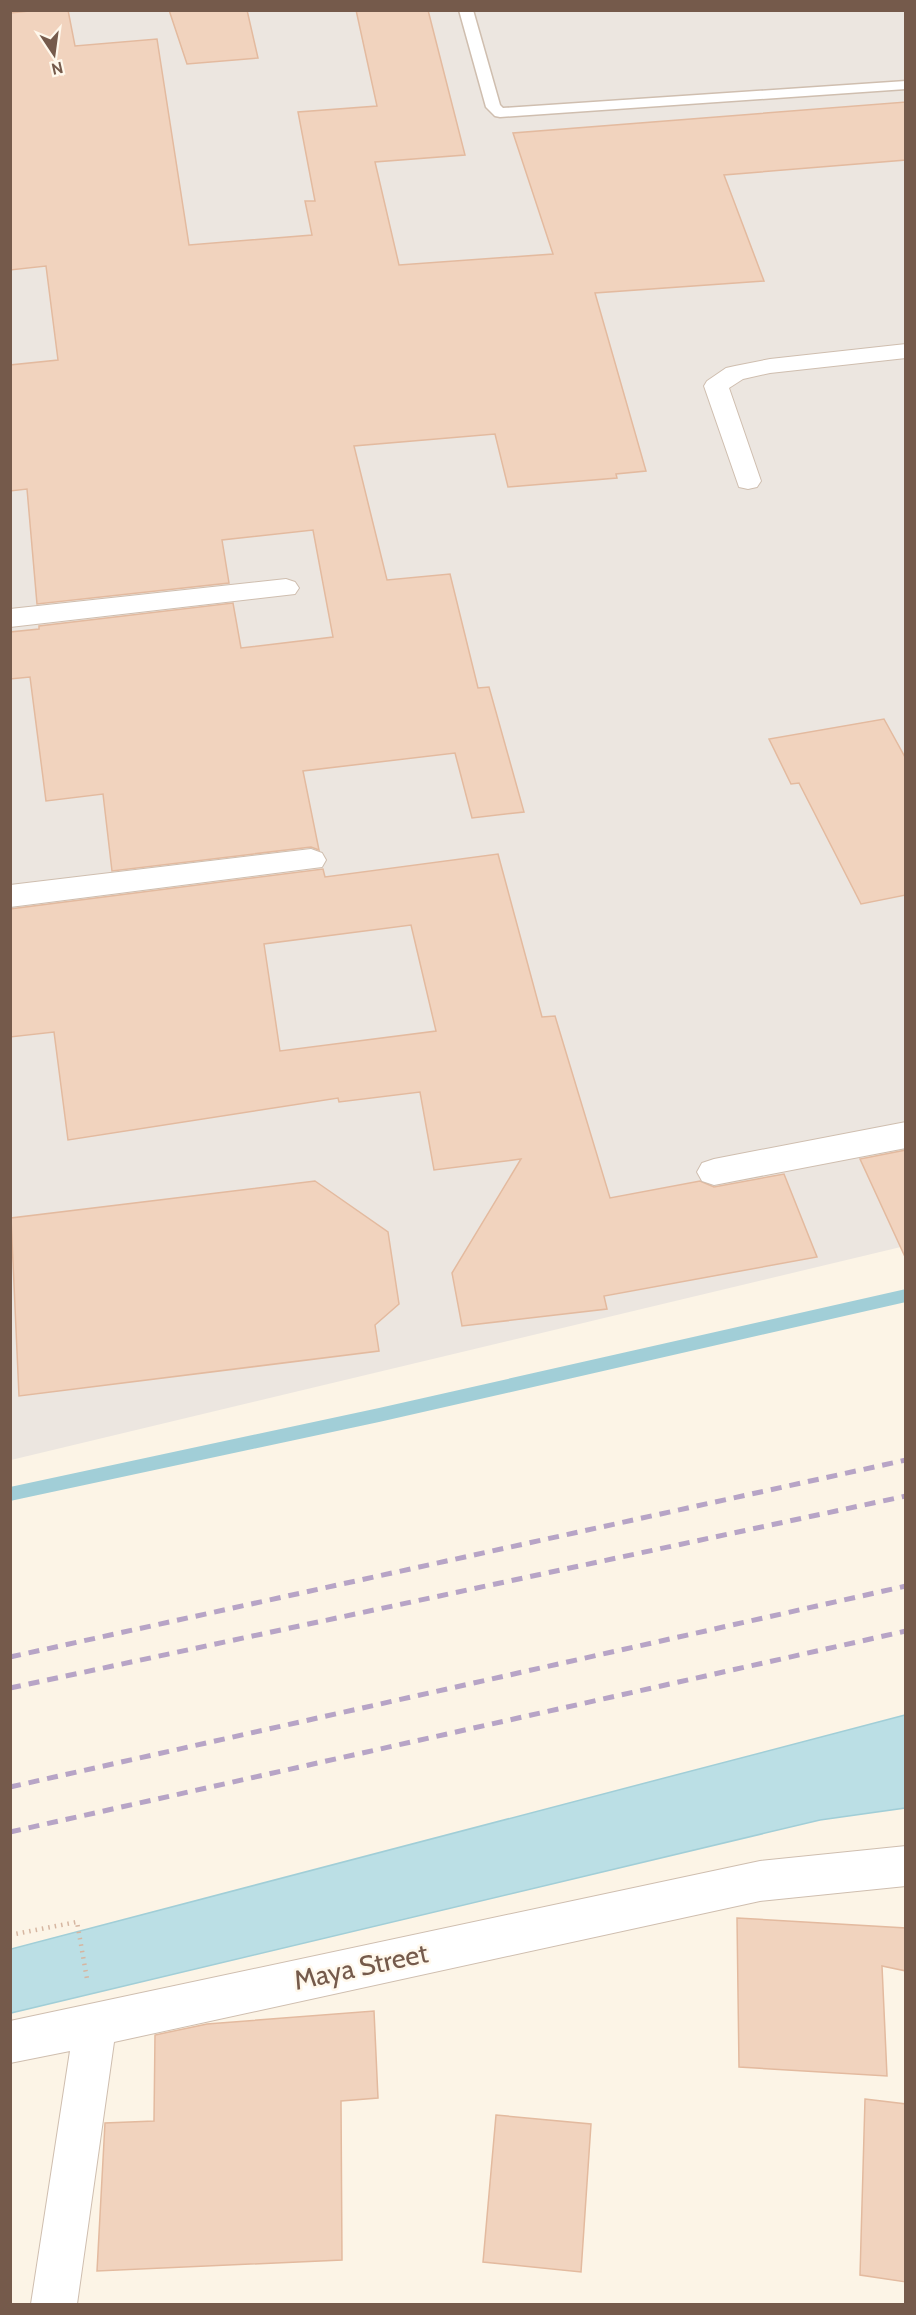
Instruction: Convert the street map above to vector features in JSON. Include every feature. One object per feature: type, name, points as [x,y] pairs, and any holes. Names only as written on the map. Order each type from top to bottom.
[{"type":"street","points":[[748,482],[716,386],[735,373],[770,366],[906,351]]},
{"type":"street","points":[[10,618],[286,588]]},
{"type":"street","points":[[10,896],[311,860]]},
{"type":"street","points":[[714,1172],[906,1135]]},
{"type":"street","name":"Maya Street","points":[[10,2042],[760,1881],[906,1866]]},
{"type":"street","points":[[54,2304],[95,2025]]},
{"type":"lane","points":[[466,10],[493,107],[500,113],[906,85]]},
{"type":"path","points":[[10,1935],[77,1922],[95,2025]]},
{"type":"shaded area","points":[[10,11],[905,11],[905,1246],[11,1460]]},
{"type":"water","points":[[905,1715],[905,1808],[820,1820],[11,2013],[11,1949]]},
{"type":"building","points":[[68,10],[75,46],[157,39],[189,245],[312,235],[305,201],[315,201],[298,112],[377,106],[356,10],[428,10],[465,155],[375,162],[399,265],[553,254],[513,133],[906,102],[906,160],[724,175],[764,281],[595,293],[646,471],[616,474],[617,478],[508,487],[495,434],[354,446],[387,580],[450,574],[478,688],[489,687],[524,812],[472,818],[455,753],[303,771],[319,850],[311,847],[112,871],[103,794],[46,801],[30,677],[10,679],[10,632],[39,629],[39,626],[233,603],[241,648],[333,637],[313,530],[222,540],[229,583],[37,604],[27,489],[10,491],[10,365],[58,360],[46,266],[10,270],[10,13]]},
{"type":"building","points":[[169,10],[247,10],[258,58],[187,64]]},
{"type":"building","points":[[884,719],[906,759],[906,895],[861,904],[799,783],[791,784],[769,739]]},
{"type":"building","points":[[498,854],[542,1017],[555,1016],[610,1198],[700,1181],[714,1187],[784,1174],[817,1257],[604,1296],[607,1309],[462,1326],[452,1273],[521,1159],[434,1170],[420,1092],[339,1102],[338,1098],[68,1140],[54,1032],[10,1037],[10,909],[323,869],[325,877]],"holes":[[[411,925],[436,1031],[280,1051],[264,944]]]},
{"type":"building","points":[[906,1150],[906,1259],[860,1159]]},
{"type":"building","points":[[315,1181],[388,1232],[399,1304],[375,1325],[379,1351],[19,1396],[11,1218]]},
{"type":"building","points":[[737,1918],[906,1928],[906,1971],[882,1966],[887,2076],[739,2067]]},
{"type":"building","points":[[374,2011],[378,2098],[341,2101],[342,2260],[97,2271],[105,2123],[154,2121],[155,2035],[207,2024]]},
{"type":"building","points":[[865,2099],[906,2104],[906,2282],[860,2275]]},
{"type":"building","points":[[496,2115],[591,2124],[581,2272],[483,2262]]},
{"type":"waterway","points":[[10,1494],[379,1415],[906,1295]]},
{"type":"railway","points":[[10,1657],[906,1460]]},
{"type":"railway","points":[[10,1688],[906,1496]]},
{"type":"railway","points":[[10,1787],[906,1586]]},
{"type":"railway","points":[[10,1832],[906,1631]]}]
